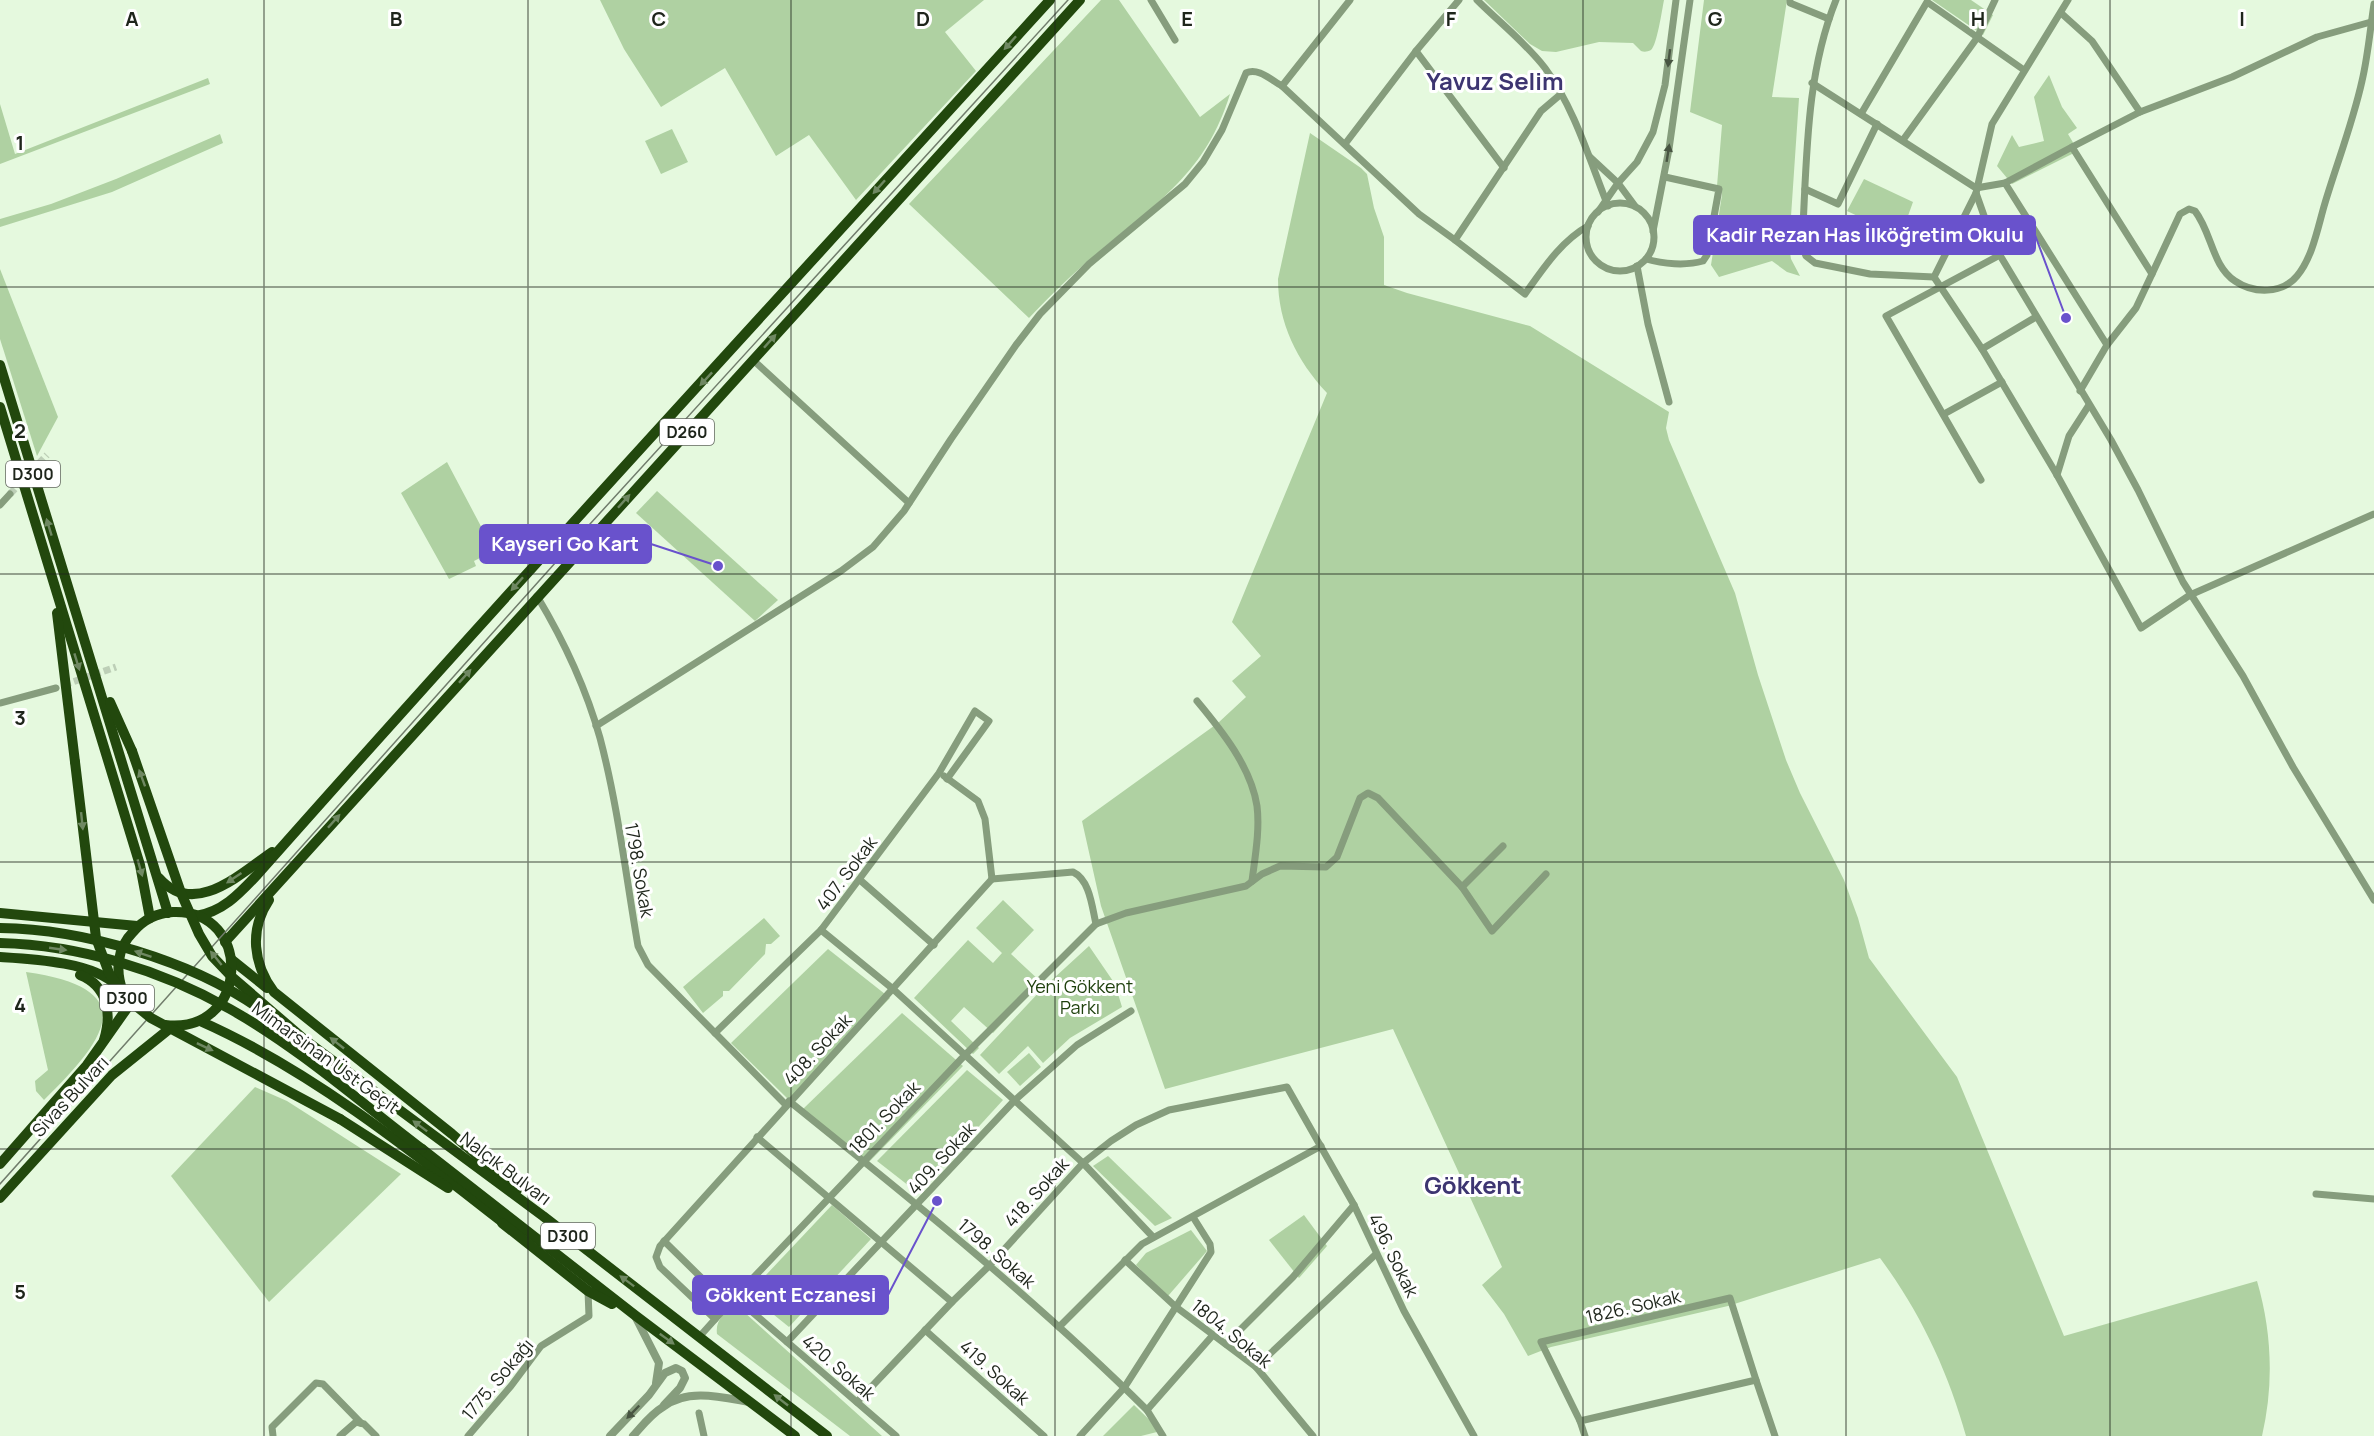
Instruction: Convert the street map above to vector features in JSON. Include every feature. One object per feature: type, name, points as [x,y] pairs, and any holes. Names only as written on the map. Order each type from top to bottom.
[{"type":"highway","name":"D260","points":[[283,845],[540,558],[1050,0]]},
{"type":"highway","name":"D260","points":[[295,865],[1080,0]]},
{"type":"highway","name":"D300","points":[[0,365],[168,913]]},
{"type":"highway","name":"D300","points":[[0,407],[140,865],[150,918]]},
{"type":"highway","name":"D300","points":[[54,586],[96,938],[109,973],[125,997],[151,1018],[189,1040],[274,1082],[340,1119],[506,1225]]},
{"type":"highway","name":"D300","points":[[93,664],[132,751],[181,893],[199,934],[212,956],[305,1040]]},
{"type":"highway","points":[[157,877],[176,892],[201,895],[219,887],[283,845]]},
{"type":"highway","points":[[196,916],[213,927],[225,942],[232,960],[231,982],[222,1002],[200,1021],[173,1026],[148,1020],[130,1004],[119,982],[119,958],[126,941],[137,926],[150,918],[168,913],[196,916],[210,913],[229,902],[283,845]]},
{"type":"highway","points":[[225,942],[295,865]]},
{"type":"highway","points":[[277,995],[260,968],[255,935],[267,903],[295,865]]},
{"type":"highway","points":[[0,913],[137,926]]},
{"type":"highway","name":"Mimarsinan Üst Geçit","points":[[0,928],[119,946],[189,970],[233,990],[305,1040]]},
{"type":"highway","name":"Mimarsinan Üst Geçit","points":[[0,944],[21,944],[88,954],[167,979],[198,993],[231,1010],[274,1037],[422,1149]]},
{"type":"highway","points":[[0,957],[41,960],[81,968],[112,981],[124,994]]},
{"type":"highway","points":[[41,960],[86,978],[101,990],[109,1017],[99,1050]]},
{"type":"highway","points":[[232,960],[452,1134],[511,1184],[543,1216]]},
{"type":"highway","name":"Sivas Bulvarı","points":[[0,1164],[99,1050],[130,1004]]},
{"type":"highway","points":[[200,1021],[243,1040],[317,1087],[432,1168],[588,1291],[636,1316]]},
{"type":"highway","name":"Sivas Bulvarı","points":[[0,1198],[112,1075],[173,1026]]},
{"type":"highway","name":"Nalçık Bulvarı","points":[[305,1040],[543,1216],[827,1436]]},
{"type":"highway","name":"Nalçık Bulvarı","points":[[422,1149],[636,1316],[795,1436]]},
{"type":"street","points":[[1151,0],[1175,40]]},
{"type":"street","points":[[1282,86],[1350,0]]},
{"type":"street","points":[[1345,144],[1416,51],[1460,0]]},
{"type":"street","points":[[1477,0],[1532,53],[1551,76],[1589,156],[1607,203]]},
{"type":"street","points":[[596,726],[853,563],[889,531],[957,429],[1040,314],[1080,272],[1185,184],[1199,168],[1222,130],[1243,75],[1255,70],[1282,86],[1419,214],[1525,294],[1549,260],[1577,232],[1588,226],[1607,203],[1618,183],[1637,162],[1648,142],[1665,85],[1676,0]]},
{"type":"street","points":[[1588,226],[1587,243],[1591,254],[1609,269],[1620,271],[1637,266],[1646,259],[1653,243],[1653,231],[1665,177],[1690,0]]},
{"type":"street","points":[[1790,0],[1790,3],[1829,19]]},
{"type":"street","points":[[1836,0],[1812,83],[1802,244],[1804,252],[1811,261],[1870,274],[1934,277],[1982,349],[2057,475],[2141,628],[2190,595],[2374,514]]},
{"type":"street","points":[[1903,140],[1977,38],[1995,0]]},
{"type":"street","points":[[1934,277],[1976,190],[1992,124],[2068,0]]},
{"type":"street","points":[[1862,114],[1927,2],[2024,70]]},
{"type":"street","points":[[2080,391],[2107,345],[2136,308],[2180,214],[2188,209],[2195,211],[2202,222],[2221,268],[2237,282],[2248,288],[2266,291],[2282,287],[2296,277],[2311,250],[2358,96],[2374,4]]},
{"type":"street","points":[[2061,13],[2092,41],[2140,112]]},
{"type":"street","points":[[1976,190],[2006,183],[2140,112],[2232,77],[2317,37],[2371,22]]},
{"type":"street","points":[[1416,51],[1504,168]]},
{"type":"street","points":[[1812,83],[1903,140],[1976,190],[1995,247],[2138,490],[2190,595],[2243,676],[2293,767],[2374,900]]},
{"type":"street","points":[[1455,240],[1541,111],[1561,94]]},
{"type":"street","points":[[1805,189],[1838,204],[1877,124]]},
{"type":"street","points":[[2072,147],[2152,274]]},
{"type":"street","points":[[1589,156],[1618,183],[1649,220],[1653,231]]},
{"type":"street","points":[[1646,259],[1658,263],[1691,263],[1703,261],[1707,255],[1719,189],[1665,177]]},
{"type":"street","points":[[2006,183],[2107,345]]},
{"type":"street","points":[[1607,203],[1637,208]]},
{"type":"street","points":[[1995,247],[2032,226]]},
{"type":"street","points":[[1981,480],[1886,316],[2000,255]]},
{"type":"street","points":[[1637,266],[1648,324],[1669,402]]},
{"type":"street","points":[[1982,349],[2036,317]]},
{"type":"street","points":[[753,360],[909,503]]},
{"type":"street","points":[[1944,414],[2002,382]]},
{"type":"street","points":[[2057,475],[2069,436],[2089,405]]},
{"type":"street","points":[[0,505],[10,494]]},
{"type":"street","name":"1798. Sokak","points":[[537,596],[575,669],[596,726],[610,781],[640,951],[648,965],[788,1103],[918,1204],[1059,1327],[1147,1410],[1163,1436]]},
{"type":"street","points":[[0,703],[56,688]]},
{"type":"street","points":[[1197,701],[1231,747],[1253,791],[1258,814],[1252,881]]},
{"type":"street","name":"407. Sokak","points":[[715,1033],[821,930],[939,773],[975,711],[989,721],[947,779]]},
{"type":"street","points":[[939,773],[978,801],[985,819],[992,879],[1073,872],[1080,876],[1085,884],[1096,924],[1126,913],[1246,886],[1280,866],[1322,868],[1332,863],[1360,798],[1368,793],[1378,798],[1462,887],[1492,931],[1546,874]]},
{"type":"street","points":[[1462,887],[1503,846]]},
{"type":"street","name":"408. Sokak","points":[[664,1241],[992,879]]},
{"type":"street","points":[[860,880],[934,945]]},
{"type":"street","name":"1801. Sokak","points":[[700,1336],[964,1055],[1096,924]]},
{"type":"street","points":[[821,930],[892,989],[1083,1163],[1153,1237]]},
{"type":"street","name":"409. Sokak","points":[[787,1342],[1014,1101],[1077,1045],[1131,1011]]},
{"type":"street","name":"496. Sokak","points":[[1287,1087],[1354,1205],[1376,1254],[1425,1349],[1474,1436]]},
{"type":"street","name":"418. Sokak","points":[[857,1402],[989,1266],[1083,1163],[1125,1131],[1158,1114],[1179,1107],[1287,1087]]},
{"type":"street","points":[[757,1137],[952,1302]]},
{"type":"street","points":[[1059,1327],[1142,1244],[1321,1146]]},
{"type":"street","points":[[2316,1194],[2374,1199]]},
{"type":"street","points":[[1226,1344],[1293,1277],[1354,1205]]},
{"type":"street","points":[[1080,1436],[1124,1388],[1211,1252],[1210,1244],[1193,1216]]},
{"type":"street","points":[[715,1319],[658,1264],[656,1253],[664,1241],[728,1304]]},
{"type":"street","points":[[1256,1367],[1376,1254]]},
{"type":"street","name":"1804. Sokak","points":[[1125,1260],[1176,1307],[1256,1367],[1313,1436]]},
{"type":"street","name":"1775. Sokağı","points":[[468,1436],[541,1346],[589,1316],[588,1291]]},
{"type":"street","name":"420. Sokak","points":[[735,1297],[896,1436]]},
{"type":"street","name":"1826. Sokak","points":[[1580,1421],[1541,1342],[1730,1298],[1756,1380]]},
{"type":"street","points":[[636,1316],[659,1363],[655,1386]]},
{"type":"street","name":"419. Sokak","points":[[925,1330],[1044,1436]]},
{"type":"street","points":[[1147,1410],[1214,1335]]},
{"type":"street","points":[[609,1436],[665,1373],[676,1368],[682,1371],[685,1378],[680,1388],[633,1436]]},
{"type":"street","points":[[1585,1436],[1580,1421],[1756,1380],[1775,1436]]},
{"type":"street","points":[[273,1436],[272,1427],[316,1383],[323,1384],[376,1436]]},
{"type":"street","points":[[664,1406],[682,1398],[707,1395],[751,1402]]},
{"type":"street","points":[[699,1413],[704,1436]]},
{"type":"street","points":[[340,1436],[352,1424],[361,1423]]},
{"type":"green space","points":[[600,0],[984,0],[945,32],[976,71],[856,200],[809,135],[776,156],[725,68],[661,107],[624,49]]},
{"type":"green space","points":[[1101,0],[1119,0],[1200,117],[1230,94],[1208,144],[1178,183],[1073,275],[1029,318],[909,204]]},
{"type":"green space","points":[[1484,0],[1664,0],[1657,35],[1651,50],[1641,51],[1633,43],[1599,42],[1556,52],[1542,51],[1530,44]]},
{"type":"green space","points":[[1704,0],[1787,0],[1772,97],[1799,98],[1789,246],[1791,259],[1800,276],[1787,272],[1772,261],[1719,277],[1711,265],[1722,195],[1722,188],[1717,186],[1722,125],[1690,112]]},
{"type":"green space","points":[[1932,0],[1971,0],[1993,15],[1983,35]]},
{"type":"green space","points":[[2049,75],[2062,107],[2077,128],[2068,134],[2078,151],[2012,184],[1997,166],[2012,135],[2019,147],[2044,141],[2034,97]]},
{"type":"green space","points":[[208,78],[210,84],[0,164],[0,104],[15,154]]},
{"type":"green space","points":[[672,129],[688,162],[661,174],[645,141]]},
{"type":"green space","points":[[1310,133],[1367,174],[1374,208],[1384,237],[1384,285],[1530,326],[1669,412],[1666,428],[1669,440],[1735,593],[1758,675],[1786,760],[1844,880],[1869,958],[1957,1077],[2064,1336],[2257,1281],[2266,1319],[2270,1358],[2266,1417],[2262,1436],[1966,1436],[1951,1388],[1931,1343],[1908,1299],[1880,1258],[1728,1306],[1551,1347],[1528,1356],[1504,1314],[1482,1285],[1502,1267],[1393,1029],[1165,1089],[1101,906],[1082,821],[1218,723],[1246,697],[1232,681],[1261,656],[1232,622],[1327,393],[1307,368],[1291,340],[1281,311],[1279,295],[1278,279]]},
{"type":"green space","points":[[220,134],[223,143],[112,192],[0,227],[0,219],[51,204],[116,179]]},
{"type":"green space","points":[[1864,179],[1913,202],[1904,227],[1881,227],[1847,211]]},
{"type":"green space","points":[[0,269],[58,417],[37,456],[0,339]]},
{"type":"green space","points":[[447,462],[494,551],[474,561],[476,566],[449,579],[401,493]]},
{"type":"green space","points":[[657,491],[778,600],[755,621],[636,513]]},
{"type":"green space","points":[[1003,900],[1034,930],[1011,954],[1041,982],[993,1033],[964,1007],[951,1021],[979,1048],[973,1054],[914,998],[968,940],[993,963],[1002,953],[976,928]]},
{"type":"green space","points":[[764,918],[780,936],[771,944],[766,944],[765,954],[729,991],[723,991],[723,996],[703,1013],[683,987]]},
{"type":"green space","name":"Yeni Gökkent Parkı","points":[[1089,946],[1115,984],[1122,1007],[1070,1038],[1043,1063],[1028,1046],[999,1074],[980,1055],[1042,989]]},
{"type":"green space","points":[[828,949],[890,998],[790,1101],[731,1043]]},
{"type":"green space","points":[[26,972],[63,980],[88,991],[100,1004],[102,1020],[96,1038],[84,1057],[44,1100],[36,1091],[35,1081],[48,1070]]},
{"type":"green space","points":[[902,1013],[963,1066],[868,1163],[803,1109]]},
{"type":"green space","points":[[1029,1053],[1041,1067],[1020,1086],[1007,1072]]},
{"type":"green space","points":[[967,1070],[1003,1100],[918,1193],[877,1161]]},
{"type":"green space","points":[[255,1087],[287,1101],[401,1174],[269,1302],[171,1176]]},
{"type":"green space","points":[[1108,1156],[1172,1218],[1155,1226],[1093,1166]]},
{"type":"green space","points":[[832,1205],[871,1239],[789,1327],[748,1294]]},
{"type":"green space","points":[[1304,1215],[1327,1246],[1299,1278],[1269,1240]]},
{"type":"green space","points":[[1191,1230],[1207,1251],[1168,1296],[1136,1265],[1146,1253]]},
{"type":"green space","points":[[734,1303],[882,1436],[850,1436],[717,1334],[719,1321]]},
{"type":"green space","points":[[1134,1405],[1161,1431],[1141,1436],[1103,1436]]},
{"type":"tunnel","points":[[10,494],[47,455]]},
{"type":"tunnel","points":[[64,685],[116,667]]},
{"type":"tram line","points":[[0,1184],[590,524],[1068,0]]},
{"type":"place","name":"Kadir Rezan Has İlköğretim Okulu","points":[[2066,318]]},
{"type":"place","name":"Kayseri Go Kart","points":[[718,566]]},
{"type":"place","name":"Gökkent Eczanesi","points":[[937,1201]]},
{"type":"district","name":"Yavuz Selim","points":[[1495,80]]},
{"type":"district","name":"Gökkent","points":[[1473,1184]]}]
